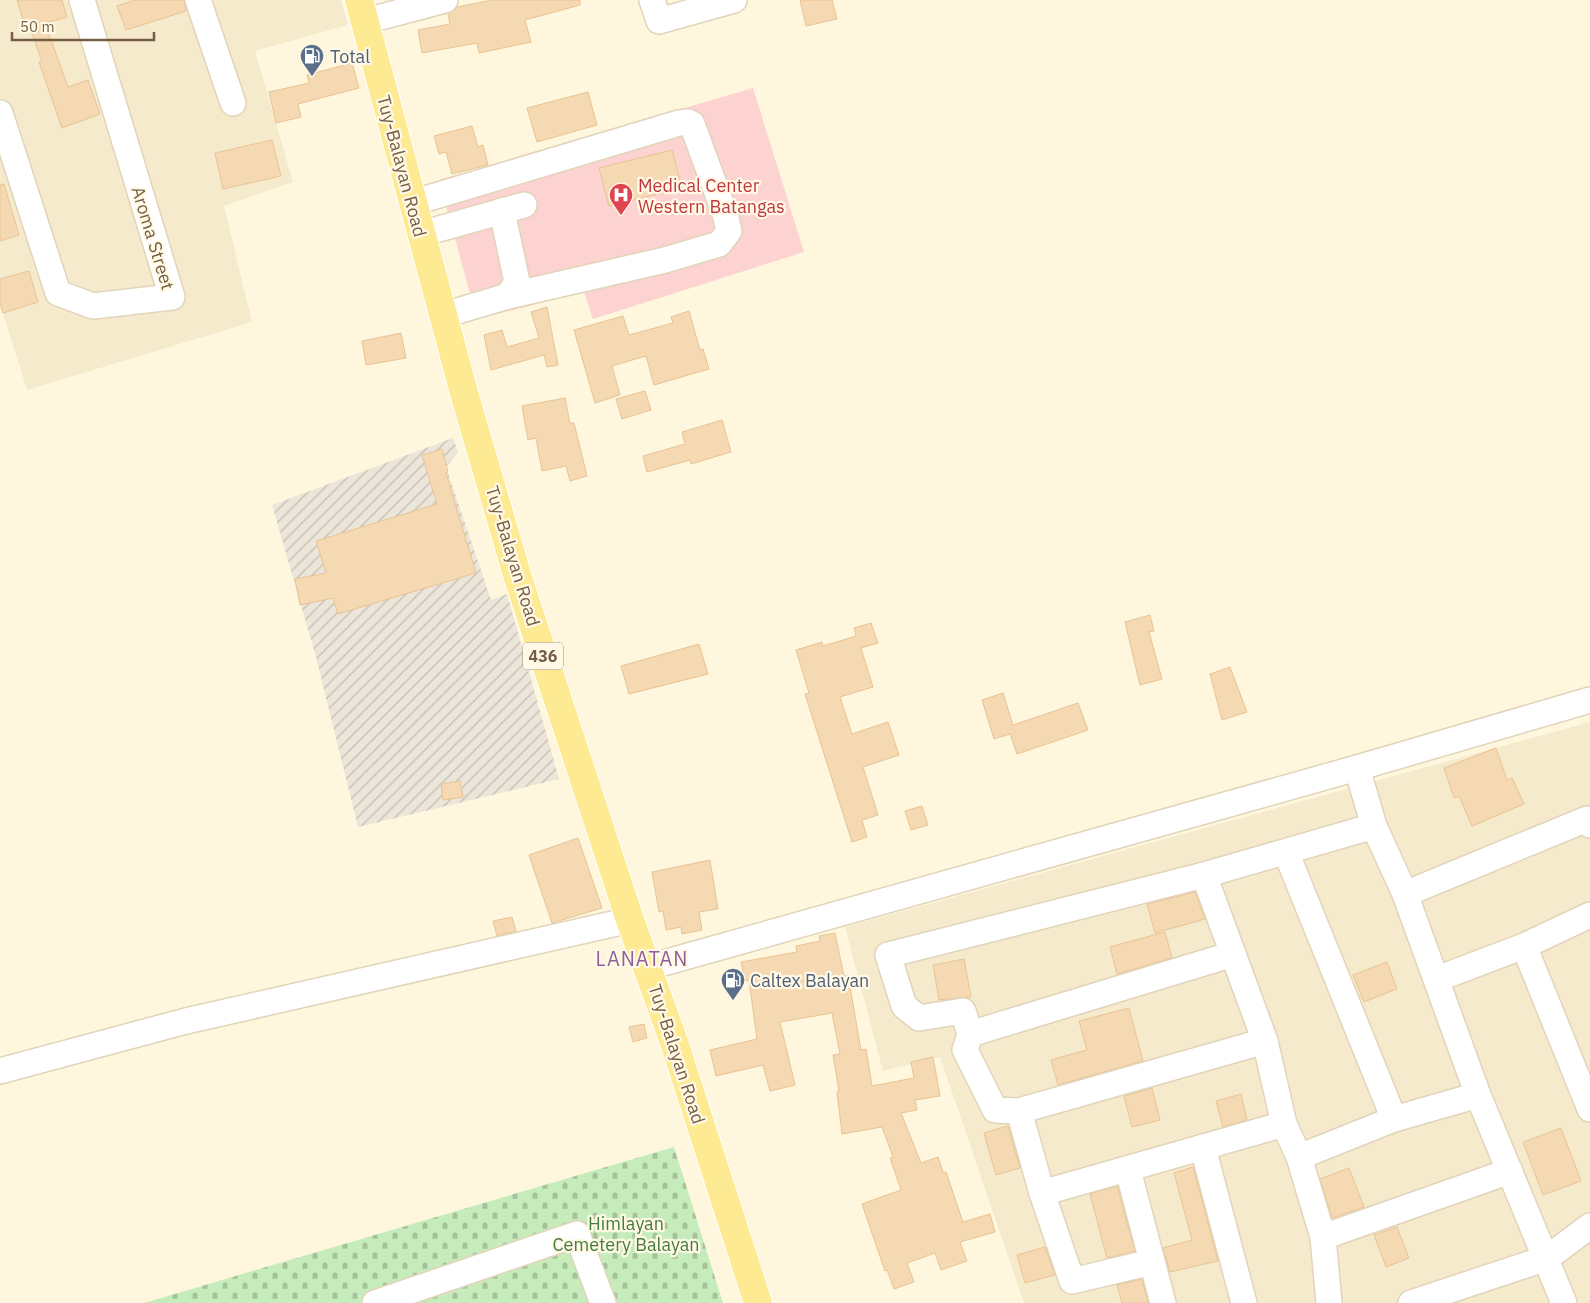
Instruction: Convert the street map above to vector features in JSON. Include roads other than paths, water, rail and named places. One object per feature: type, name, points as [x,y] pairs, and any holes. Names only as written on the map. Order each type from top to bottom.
[{"type":"main road","name":"Tuy-Balayan Road","points":[[362,11],[420,234],[518,578],[630,920],[649,968],[758,1303]]},
{"type":"street","name":"Aroma Street","points":[[0,112],[58,293],[93,306],[172,297],[82,0]]},
{"type":"street","points":[[198,0],[233,103]]},
{"type":"street","points":[[362,11],[445,0]]},
{"type":"street","points":[[652,0],[659,22],[734,0]]},
{"type":"street","points":[[412,203],[679,123],[688,122],[692,124],[725,214],[729,231],[720,244],[665,260],[508,296],[444,315]]},
{"type":"street","points":[[420,234],[513,208],[517,282],[508,296]]},
{"type":"street","points":[[649,968],[1357,768],[1590,700]]},
{"type":"street","points":[[1357,768],[1374,826],[1405,894],[1478,1095],[1564,1303]]},
{"type":"street","points":[[1405,894],[1587,819],[1590,825]]},
{"type":"street","points":[[1265,1041],[1020,1111],[995,1110],[965,1050],[970,1034],[963,1011],[919,1018],[904,1006],[888,955],[1204,875],[1374,826]]},
{"type":"street","points":[[1286,852],[1394,1119]]},
{"type":"street","points":[[1204,875],[1265,1041],[1284,1124],[1299,1157],[1323,1237],[1329,1303]]},
{"type":"street","points":[[1437,979],[1524,946],[1590,915]]},
{"type":"street","points":[[0,1071],[186,1021],[630,920]]},
{"type":"street","points":[[1524,946],[1590,1109]]},
{"type":"street","points":[[970,1034],[1233,954]]},
{"type":"street","points":[[1299,1157],[1394,1119],[1478,1095]]},
{"type":"street","points":[[1020,1111],[1042,1193],[1072,1281],[1152,1262]]},
{"type":"street","points":[[1042,1193],[1284,1124]]},
{"type":"street","points":[[1203,1148],[1244,1303]]},
{"type":"street","points":[[1128,1170],[1163,1303]]},
{"type":"street","points":[[1323,1237],[1510,1171]]},
{"type":"street","points":[[1411,1303],[1547,1258],[1590,1226]]},
{"type":"street","points":[[375,1303],[577,1234],[603,1303]]},
{"type":"place","name":"Total","points":[[312,77]]},
{"type":"place","name":"Medical Center Western Batangas","points":[[621,216]]},
{"type":"place","name":"Caltex Balayan","points":[[733,1001]]},
{"type":"district","name":"LANATAN","points":[[642,958]]},
{"type":"park label","name":"Himlayan Cemetery Balayan","points":[[626,1233]]}]
